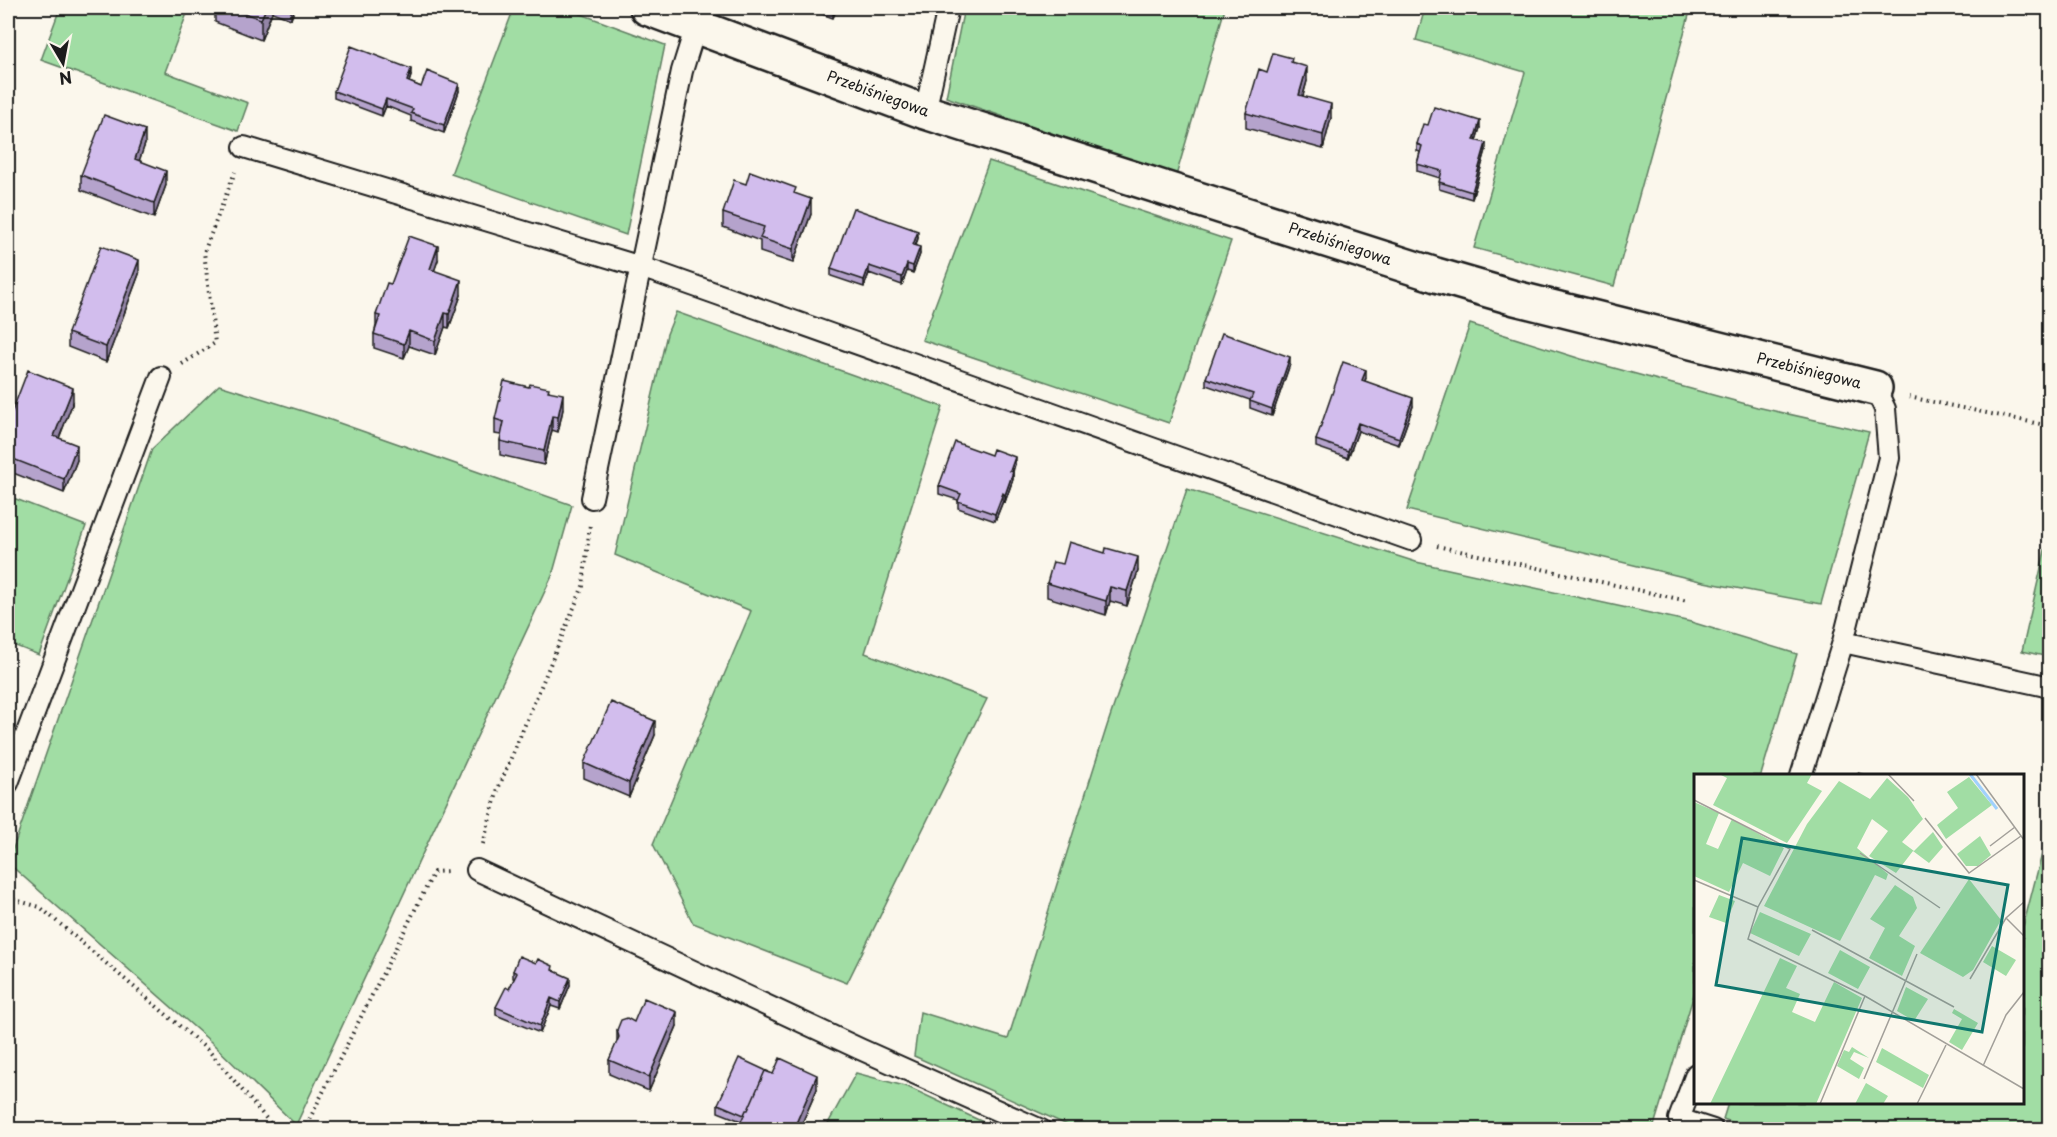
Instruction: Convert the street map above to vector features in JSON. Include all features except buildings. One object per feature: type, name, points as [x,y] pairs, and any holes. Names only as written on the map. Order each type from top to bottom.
[{"type":"street","name":"Przebiśniegowa","points":[[647,8],[698,17],[925,112],[1447,278],[1515,298],[1875,388]]},
{"type":"lane","points":[[925,112],[948,8]]},
{"type":"lane","points":[[592,498],[682,71],[698,17]]},
{"type":"lane","points":[[244,147],[641,267],[1411,540]]},
{"type":"lane","points":[[8,783],[161,377]]},
{"type":"lane","points":[[1802,774],[1843,642],[1889,458],[1885,409],[1875,388]]},
{"type":"lane","points":[[1843,642],[2049,687]]},
{"type":"lane","points":[[477,870],[860,1049],[1041,1130]]},
{"type":"lane","points":[[1694,1077],[1679,1119],[1713,1130]]},
{"type":"path","points":[[161,377],[215,343],[204,252],[244,147]]},
{"type":"path","name":"Przebiśniegowa","points":[[1875,388],[1916,399],[2049,426]]},
{"type":"path","points":[[304,1130],[434,872],[477,870],[498,789],[584,586],[592,498]]},
{"type":"path","points":[[1411,540],[1688,602]]},
{"type":"path","points":[[8,898],[40,907],[209,1051],[276,1130]]},
{"type":"green space","points":[[60,8],[189,8],[165,72],[248,103],[238,131],[41,60]]},
{"type":"green space","points":[[514,8],[565,8],[665,45],[626,235],[451,174]]},
{"type":"green space","points":[[964,8],[1225,8],[1176,176],[946,97]]},
{"type":"green space","points":[[1425,8],[1691,8],[1614,286],[1474,248],[1525,72],[1416,40]]},
{"type":"green space","points":[[989,161],[1231,241],[1169,423],[922,340]]},
{"type":"green space","points":[[676,312],[943,407],[865,653],[987,699],[847,983],[693,923],[653,844],[751,611],[615,555],[667,334]]},
{"type":"green space","points":[[1470,324],[1581,359],[1757,407],[1869,432],[1821,604],[1704,582],[1407,510]]},
{"type":"green space","points":[[219,385],[325,418],[572,505],[552,576],[296,1125],[211,1042],[8,863],[152,449]]},
{"type":"green space","points":[[1187,489],[1416,562],[1691,622],[1797,654],[1761,774],[1694,774],[1694,994],[1653,1129],[1076,1129],[914,1056],[920,1012],[1008,1039],[1107,726]]},
{"type":"green space","points":[[8,496],[86,526],[39,655],[8,643]]},
{"type":"green space","points":[[2049,533],[2050,657],[2022,651]]},
{"type":"green space","points":[[2049,827],[2049,1129],[1755,1130],[1723,1119],[1728,1104],[2024,1104],[2024,923]]},
{"type":"green space","points":[[856,1073],[908,1087],[998,1129],[825,1129]]}]
